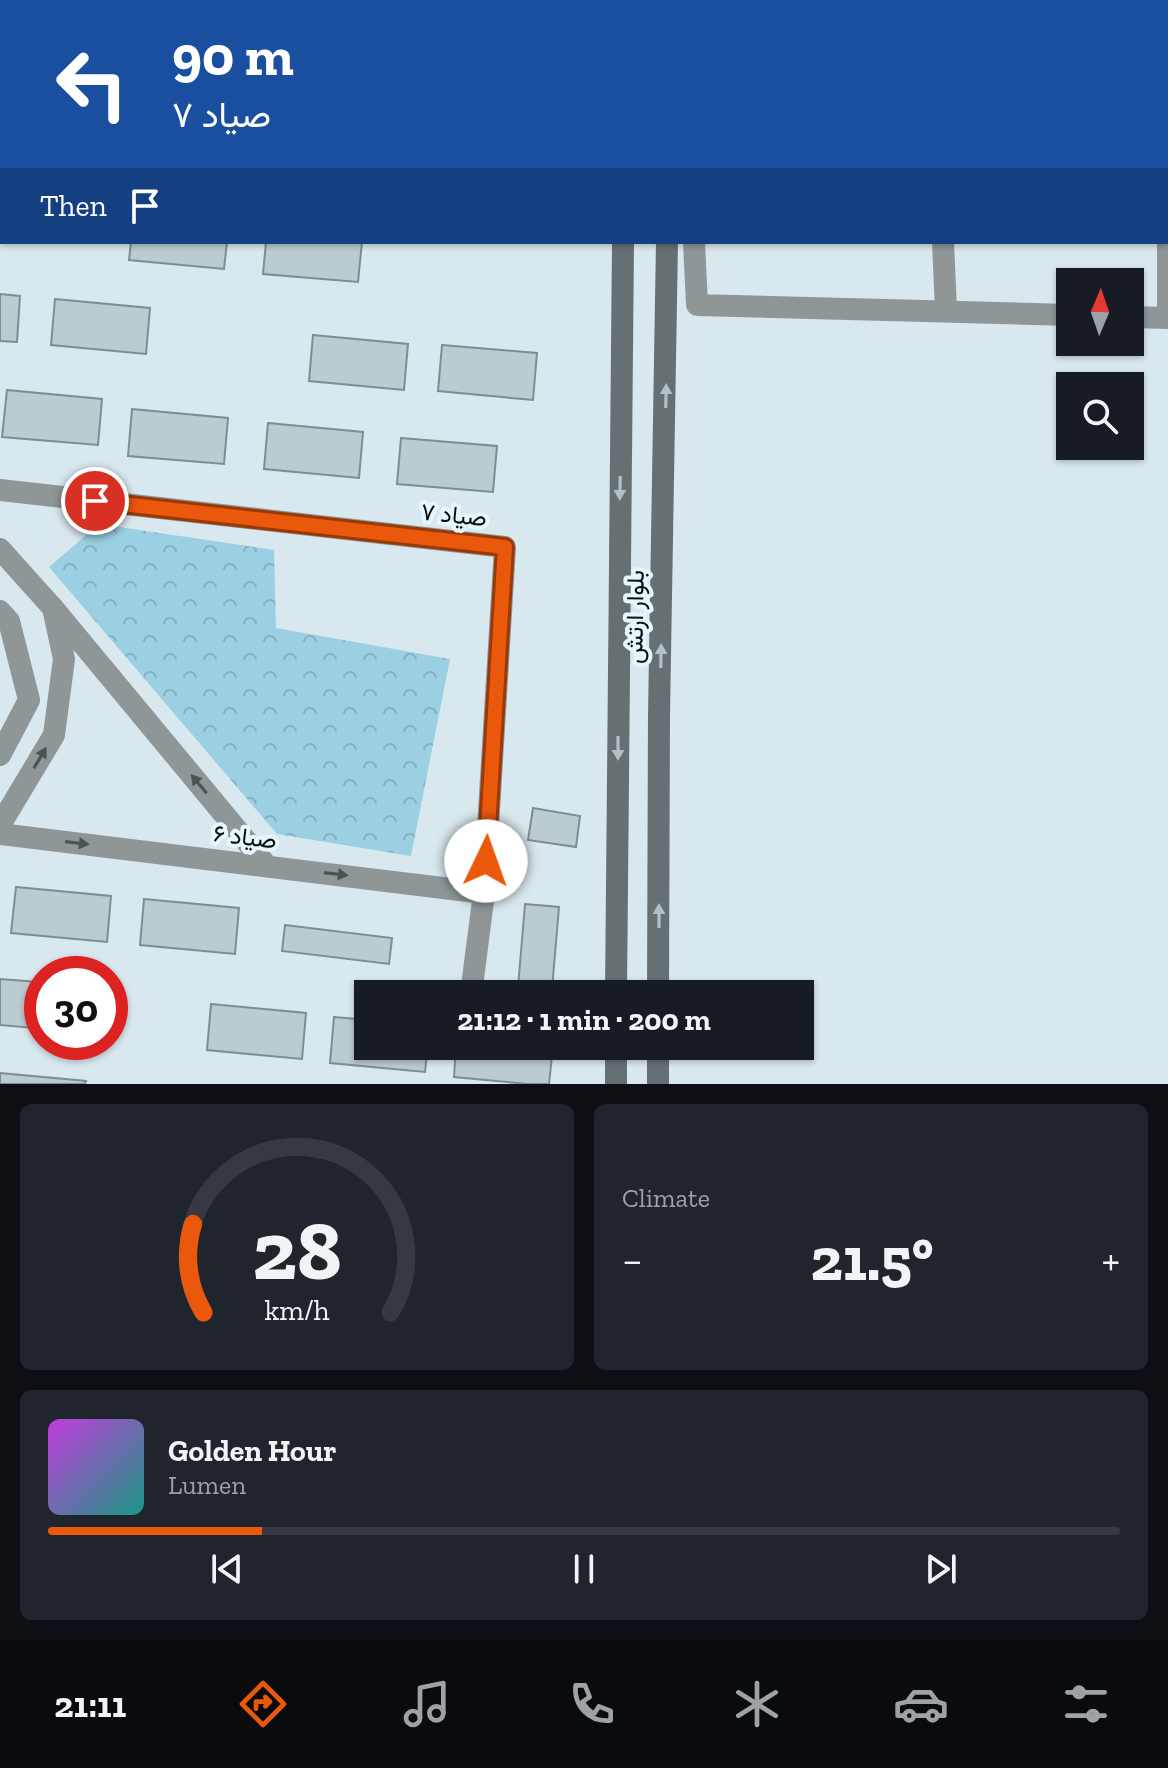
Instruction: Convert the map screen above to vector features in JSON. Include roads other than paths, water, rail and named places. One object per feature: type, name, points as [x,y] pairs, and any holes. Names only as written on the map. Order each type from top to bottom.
[{"type":"main road","name":"بلوار ارتش","points":[[616,980],[623,244]]},
{"type":"main road","name":"بلوار ارتش","points":[[658,980],[667,244]]},
{"type":"main road","points":[[616,1060],[616,1084]]},
{"type":"main road","points":[[658,1060],[658,1084]]},
{"type":"street","points":[[694,244],[697,305],[1056,314]]},
{"type":"street","points":[[943,244],[946,310]]},
{"type":"street","points":[[1144,317],[1168,318],[1168,244]]},
{"type":"street","name":"صیاد ۷","points":[[0,490],[505,547],[484,893],[473,980]]},
{"type":"street","points":[[0,549],[53,608],[267,866]]},
{"type":"street","points":[[0,825],[54,735],[64,659],[53,608]]},
{"type":"street","points":[[0,611],[9,621],[29,700],[0,755]]},
{"type":"street","name":"صیاد ۶","points":[[0,834],[484,893]]}]
